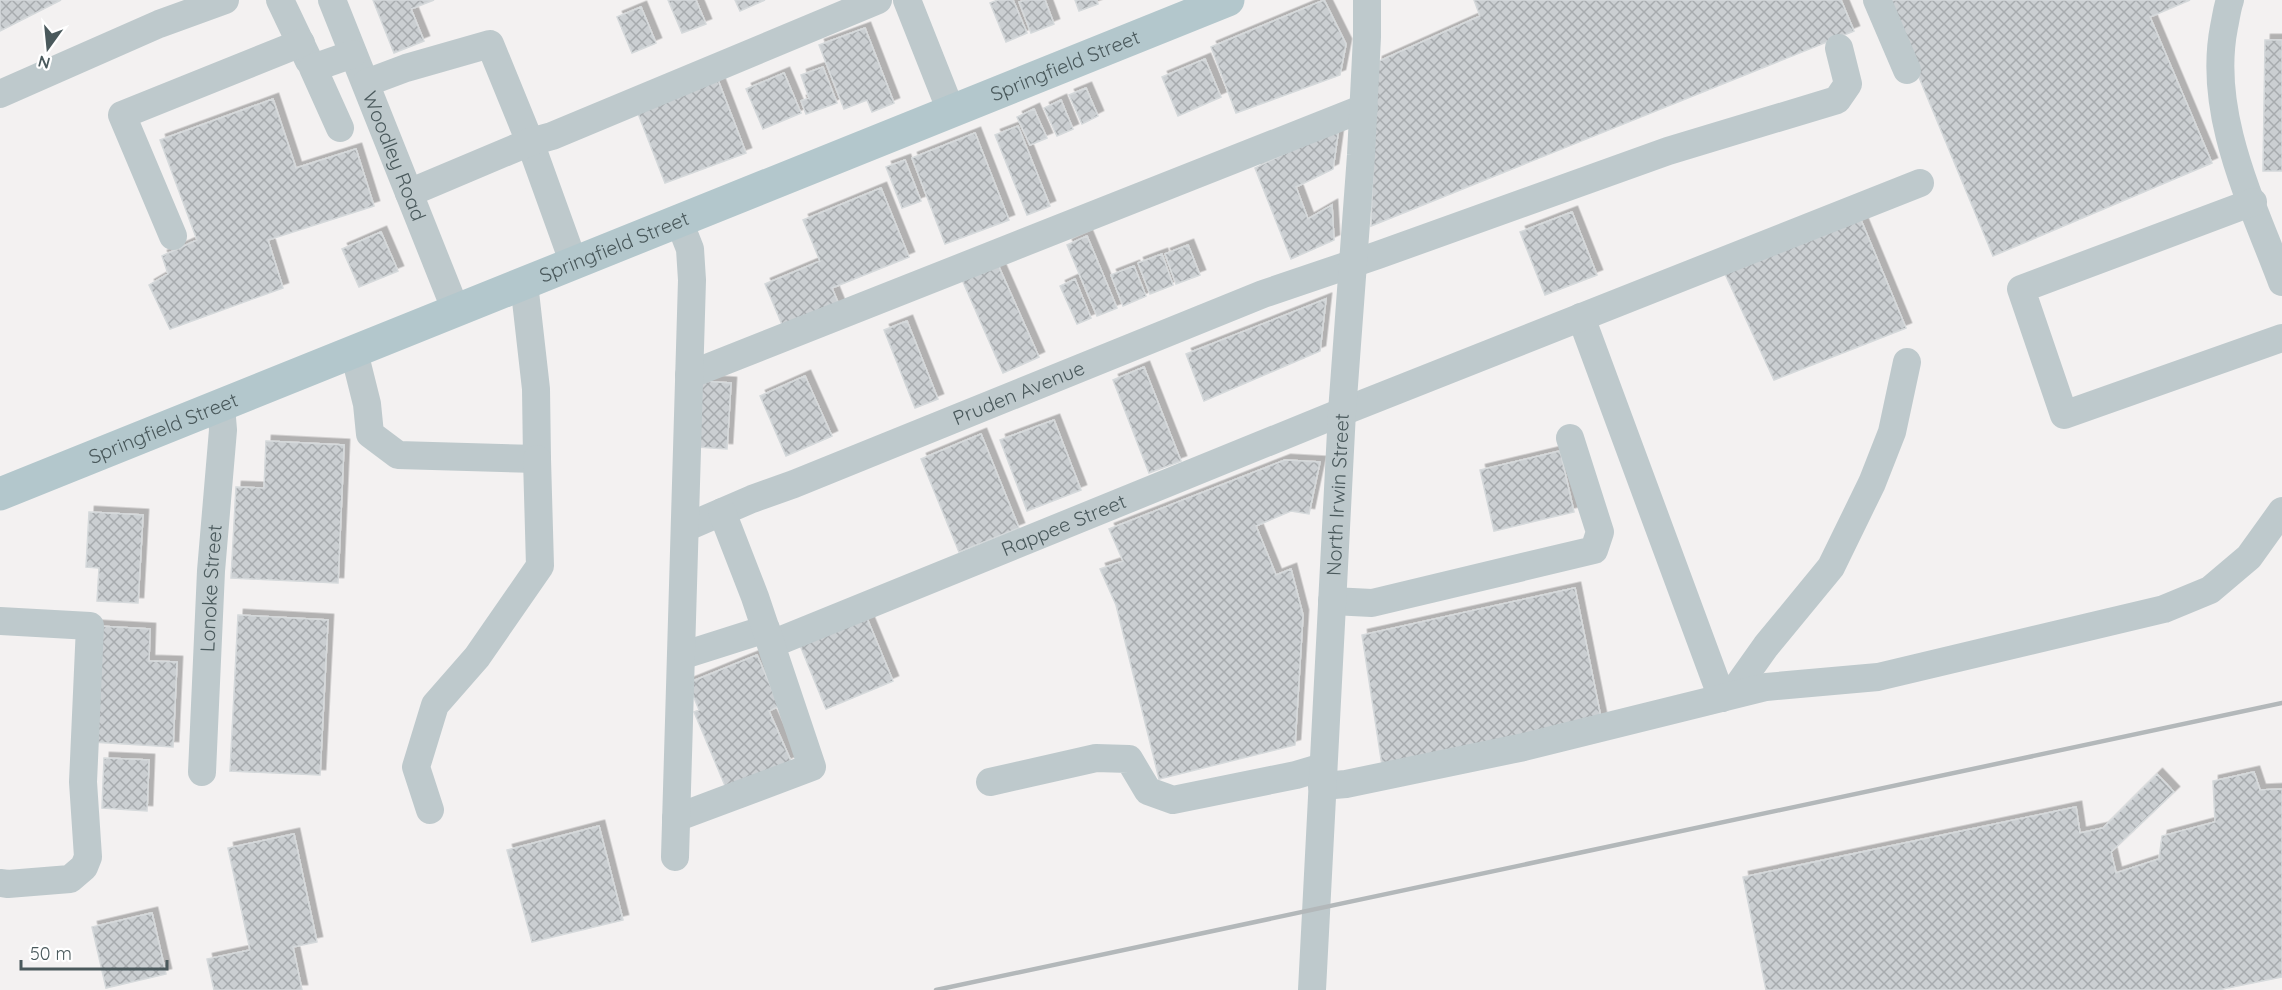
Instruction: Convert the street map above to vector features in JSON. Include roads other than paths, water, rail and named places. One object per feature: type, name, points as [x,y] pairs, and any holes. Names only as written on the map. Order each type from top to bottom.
[{"type":"main road","name":"Springfield Street","points":[[0,494],[1228,0]]},
{"type":"street","points":[[0,94],[159,24],[225,0]]},
{"type":"street","points":[[280,0],[340,128]]},
{"type":"street","name":"Woodley Road","points":[[332,0],[456,311]]},
{"type":"street","points":[[409,193],[878,0]]},
{"type":"street","points":[[907,0],[951,111]]},
{"type":"street","name":"North Irwin Street","points":[[1312,990],[1342,412],[1364,108],[1367,0]]},
{"type":"street","points":[[1877,0],[1907,70]]},
{"type":"street","points":[[2230,0],[2219,52],[2224,109],[2234,151],[2282,282]]},
{"type":"street","points":[[366,83],[406,68],[490,44],[530,142],[574,264]]},
{"type":"street","name":"Pruden Avenue","points":[[685,528],[1263,294],[1668,152],[1837,99],[1848,84],[1839,48]]},
{"type":"street","points":[[173,236],[122,115],[307,56],[353,54]]},
{"type":"street","points":[[689,375],[1364,108]]},
{"type":"street","name":"Rappee Street","points":[[681,656],[775,634],[1920,183]]},
{"type":"street","points":[[2253,202],[2021,289],[2064,415],[2282,338]]},
{"type":"street","points":[[675,857],[692,280],[690,249],[679,221]]},
{"type":"street","points":[[430,810],[416,767],[435,705],[477,657],[540,566],[536,389],[524,284]]},
{"type":"street","points":[[1581,317],[1722,698]]},
{"type":"street","points":[[354,352],[367,404],[370,434],[398,456],[537,459]]},
{"type":"street","points":[[1722,698],[1739,684],[1766,646],[1831,567],[1872,483],[1892,432],[1907,362]]},
{"type":"street","name":"Lonoke Street","points":[[202,772],[210,571],[223,430],[222,418],[216,406]]},
{"type":"street","points":[[1332,601],[1372,603],[1594,550],[1600,532],[1570,438]]},
{"type":"street","points":[[990,782],[1096,758],[1129,759],[1148,791],[1173,800],[1296,775],[1323,777],[1346,783],[1524,747],[1766,687],[1878,677],[2164,609],[2210,590],[2249,557],[2282,511]]},
{"type":"street","points":[[676,818],[812,767],[775,634],[722,512]]},
{"type":"street","points":[[0,621],[90,626],[83,782],[88,857],[84,867],[70,879],[0,883]]},
{"type":"railway","points":[[936,990],[2282,703]]}]
